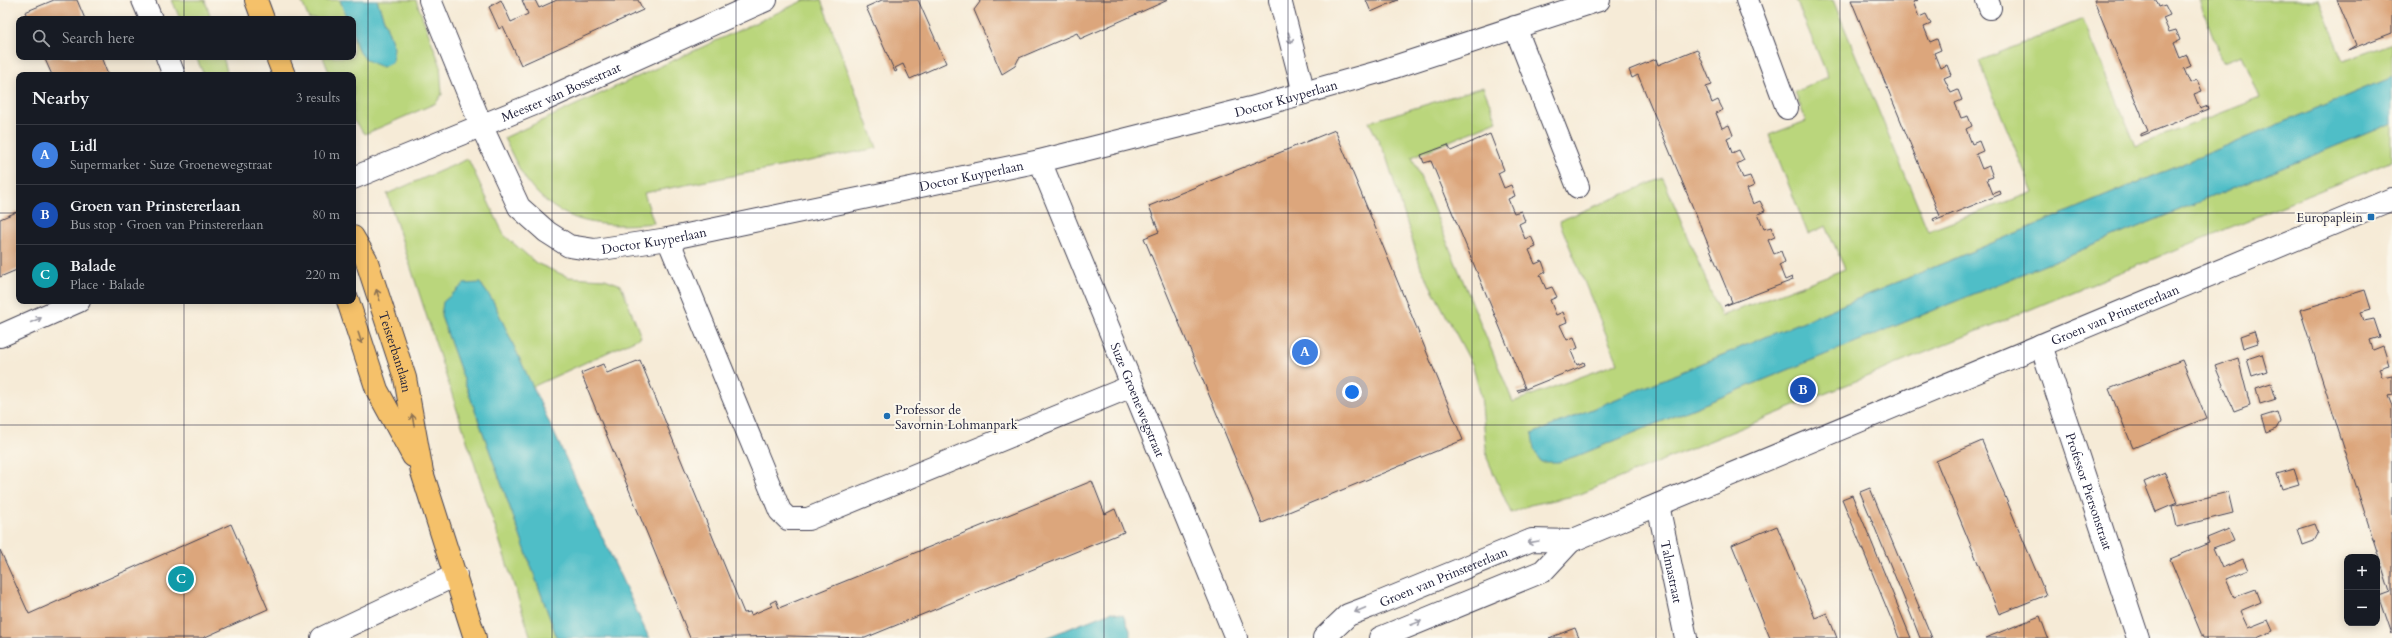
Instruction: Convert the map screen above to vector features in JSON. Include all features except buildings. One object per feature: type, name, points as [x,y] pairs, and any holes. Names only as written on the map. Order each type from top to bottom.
[{"type":"main road","points":[[256,0],[262,16]]},
{"type":"main road","points":[[278,60],[283,72]]},
{"type":"main road","name":"Teisterbantlaan","points":[[356,241],[366,259],[405,378],[422,472],[475,638]]},
{"type":"main road","name":"Teisterbantlaan","points":[[349,304],[377,390],[422,472]]},
{"type":"street","points":[[143,0],[150,16]]},
{"type":"street","name":"Doctor Kuyperlaan","points":[[430,0],[481,125],[519,208],[547,232],[569,246],[595,250],[668,239],[1040,161],[1304,93],[1382,71],[1599,0]]},
{"type":"street","name":"Meester van Bossestraat","points":[[356,177],[544,100],[766,0]]},
{"type":"street","points":[[1280,0],[1304,93]]},
{"type":"street","points":[[1747,0],[1787,108]]},
{"type":"street","points":[[1515,27],[1578,187]]},
{"type":"street","points":[[167,60],[173,72]]},
{"type":"street","name":"Suze Groenewegstraat","points":[[1040,161],[1236,638]]},
{"type":"street","name":"Groen van Prinstererlaan","points":[[1380,638],[1543,570],[1572,541],[2392,199]]},
{"type":"street","points":[[668,239],[780,511],[788,520],[808,519],[1132,386]]},
{"type":"street","points":[[0,336],[72,304]]},
{"type":"street","name":"Professor Piersonstraat","points":[[2041,345],[2138,638]]},
{"type":"street","name":"Talmastraat","points":[[1658,505],[1686,638]]},
{"type":"street","name":"Groen van Prinstererlaan","points":[[1324,638],[1348,616],[1532,540],[1572,541]]},
{"type":"street","points":[[322,638],[456,575]]},
{"type":"green space","points":[[172,0],[205,0],[210,16],[179,16]]},
{"type":"green space","points":[[301,0],[340,0],[346,16],[308,16]]},
{"type":"green space","points":[[377,0],[416,0],[440,64],[442,94],[436,103],[365,134],[356,124],[356,72],[329,72],[324,60],[356,60],[356,44],[358,50],[394,48]]},
{"type":"green space","points":[[805,0],[821,0],[877,148],[644,193],[654,223],[617,225],[584,221],[554,207],[540,196],[527,181],[504,138]]},
{"type":"green space","points":[[1796,0],[1833,0],[1928,231],[2033,192],[1979,61],[2083,19],[2136,146],[2260,98],[2242,55],[2223,62],[2199,0],[2319,0],[2344,61],[2392,43],[2392,77],[1532,434],[1558,462],[1582,454],[2392,123],[2392,161],[1578,495],[1530,505],[1511,513],[1487,458],[1481,396],[1473,366],[1421,268],[1386,156],[1369,122],[1483,87],[1497,121],[1412,157],[1513,402],[1618,363],[1559,221],[1663,178],[1721,316],[1845,269],[1826,226],[1808,234],[1769,135],[1806,121],[1795,92],[1828,77]]},
{"type":"green space","points":[[197,60],[224,60],[227,72],[203,72]]},
{"type":"green space","points":[[468,159],[504,235],[536,263],[568,277],[605,279],[621,285],[641,337],[532,387],[493,301],[480,283],[441,316],[557,638],[531,638],[387,194]]},
{"type":"water","points":[[340,0],[377,0],[394,48],[392,62],[383,67],[367,60],[358,50],[356,43],[356,16],[346,16]]},
{"type":"water","points":[[2392,77],[2392,123],[1582,454],[1558,462],[1541,462],[1534,449],[1532,434]]},
{"type":"water","points":[[480,283],[493,301],[649,638],[557,638],[441,316],[443,302],[464,284]]},
{"type":"water","points":[[1111,612],[1123,615],[1130,630],[1130,638],[1045,638]]},
{"type":"place","name":"Europaplein","points":[[2371,217]]},
{"type":"place","name":"Lidl","points":[[1305,352]]},
{"type":"place","name":"Groen van Prinstererlaan","points":[[1803,390]]},
{"type":"place","name":"Professor de Savornin Lohmanpark","points":[[887,416]]},
{"type":"place","name":"Balade","points":[[181,579]]}]
